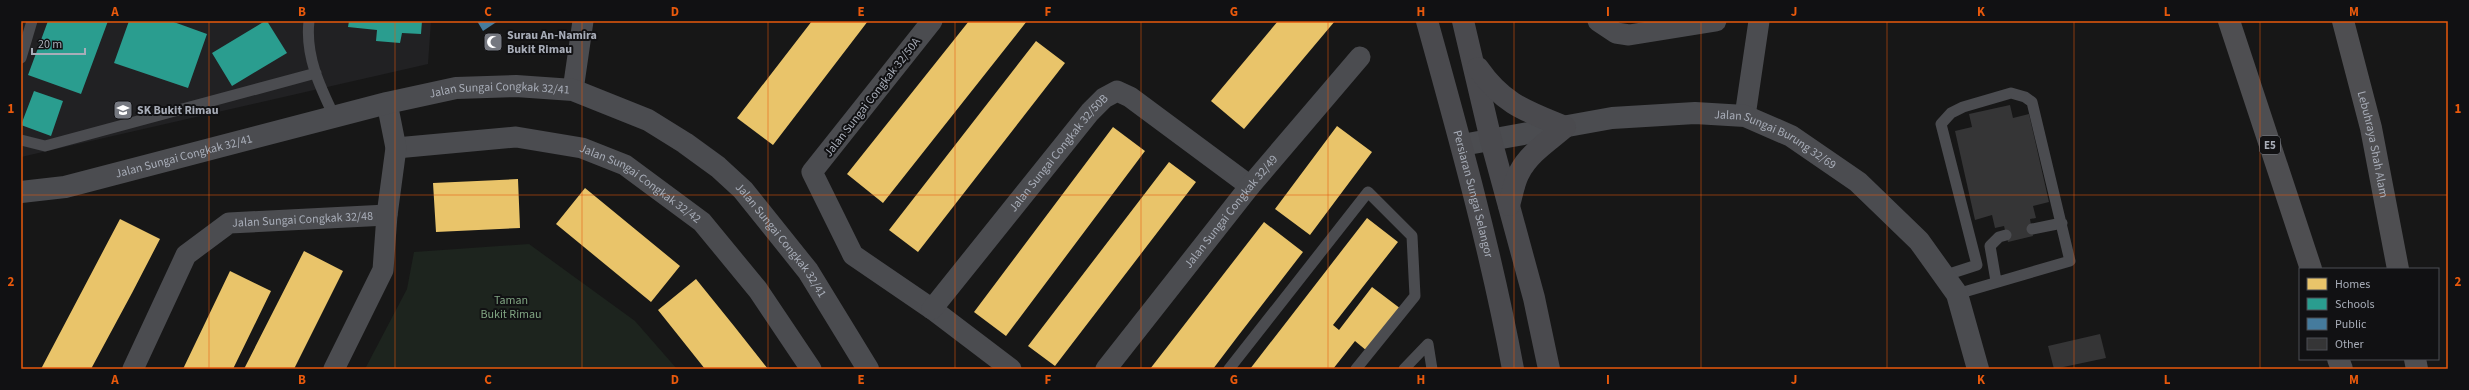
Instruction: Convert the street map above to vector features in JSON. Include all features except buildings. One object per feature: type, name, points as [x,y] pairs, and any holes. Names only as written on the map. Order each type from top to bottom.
[{"type":"highway","name":"E5","points":[[2229,21],[2311,268]]},
{"type":"highway","name":"Lebuhraya Shah Alam","points":[[2344,21],[2371,128],[2398,268]]},
{"type":"main road","name":"Persiaran Sungai Selangor","points":[[1427,21],[1462,145],[1501,304],[1513,369]]},
{"type":"main road","points":[[1463,21],[1474,62],[1491,140],[1534,298],[1549,369]]},
{"type":"main road","points":[[1474,62],[1500,96],[1521,109],[1565,127],[1534,153],[1523,165],[1518,174],[1509,205]]},
{"type":"street","points":[[573,90],[583,21]]},
{"type":"street","name":"Jalan Sungai Congkak 32/50A","points":[[932,21],[812,172],[853,255],[932,309]]},
{"type":"street","points":[[1598,21],[1616,33],[1629,35],[1716,21]]},
{"type":"street","points":[[1745,116],[1759,21]]},
{"type":"street","name":"Jalan Sungai Congkak 32/49","points":[[1106,369],[1250,186],[1360,57]]},
{"type":"street","name":"Jalan Sungai Congkak 32/41","points":[[21,192],[65,187],[335,118],[387,103],[456,88],[516,86],[573,90],[648,120],[685,143],[718,167],[743,190],[808,271],[868,369]]},
{"type":"street","name":"Jalan Sungai Congkak 32/50B","points":[[932,309],[1090,112],[1104,98],[1117,91],[1130,97],[1250,186]]},
{"type":"street","points":[[334,369],[383,270],[387,215],[396,148],[387,103]]},
{"type":"street","name":"Jalan Sungai Burung 32/69","points":[[1462,145],[1612,118],[1695,113],[1745,116],[1791,136],[1858,182],[1919,241],[1957,294],[1978,369]]},
{"type":"street","name":"Jalan Sungai Congkak 32/42","points":[[396,148],[516,137],[582,148],[625,165],[702,222],[758,290],[811,369]]},
{"type":"street","name":"Jalan Sungai Congkak 32/48","points":[[133,369],[186,255],[229,223],[387,215]]},
{"type":"street","points":[[932,309],[1011,369]]},
{"type":"lane","points":[[21,58],[32,21]]},
{"type":"lane","points":[[309,21],[307,38],[316,73],[335,118]]},
{"type":"lane","points":[[21,140],[45,146],[316,73]]},
{"type":"lane","points":[[1957,294],[1996,281],[2070,261],[2032,102],[2025,97],[2011,93],[1952,113],[1941,124],[1977,265]]},
{"type":"lane","points":[[1229,369],[1368,192],[1412,236],[1415,296],[1356,369]]},
{"type":"lane","points":[[2032,230],[2062,223]]},
{"type":"lane","points":[[1996,281],[1990,246],[1999,237],[2006,235]]},
{"type":"lane","points":[[1943,276],[1992,261]]},
{"type":"lane","points":[[1404,369],[1428,344],[1432,369]]},
{"type":"shaded area","name":"SK Bukit Rimau","points":[[21,21],[431,21],[428,64],[21,157]]},
{"type":"green space","name":"Taman Bukit Rimau","points":[[529,244],[635,321],[677,369],[365,369],[407,289],[414,252]]},
{"type":"place","name":"Surau An-Namira Bukit Rimau","points":[[493,42]]},
{"type":"place","name":"SK Bukit Rimau","points":[[123,110]]}]
